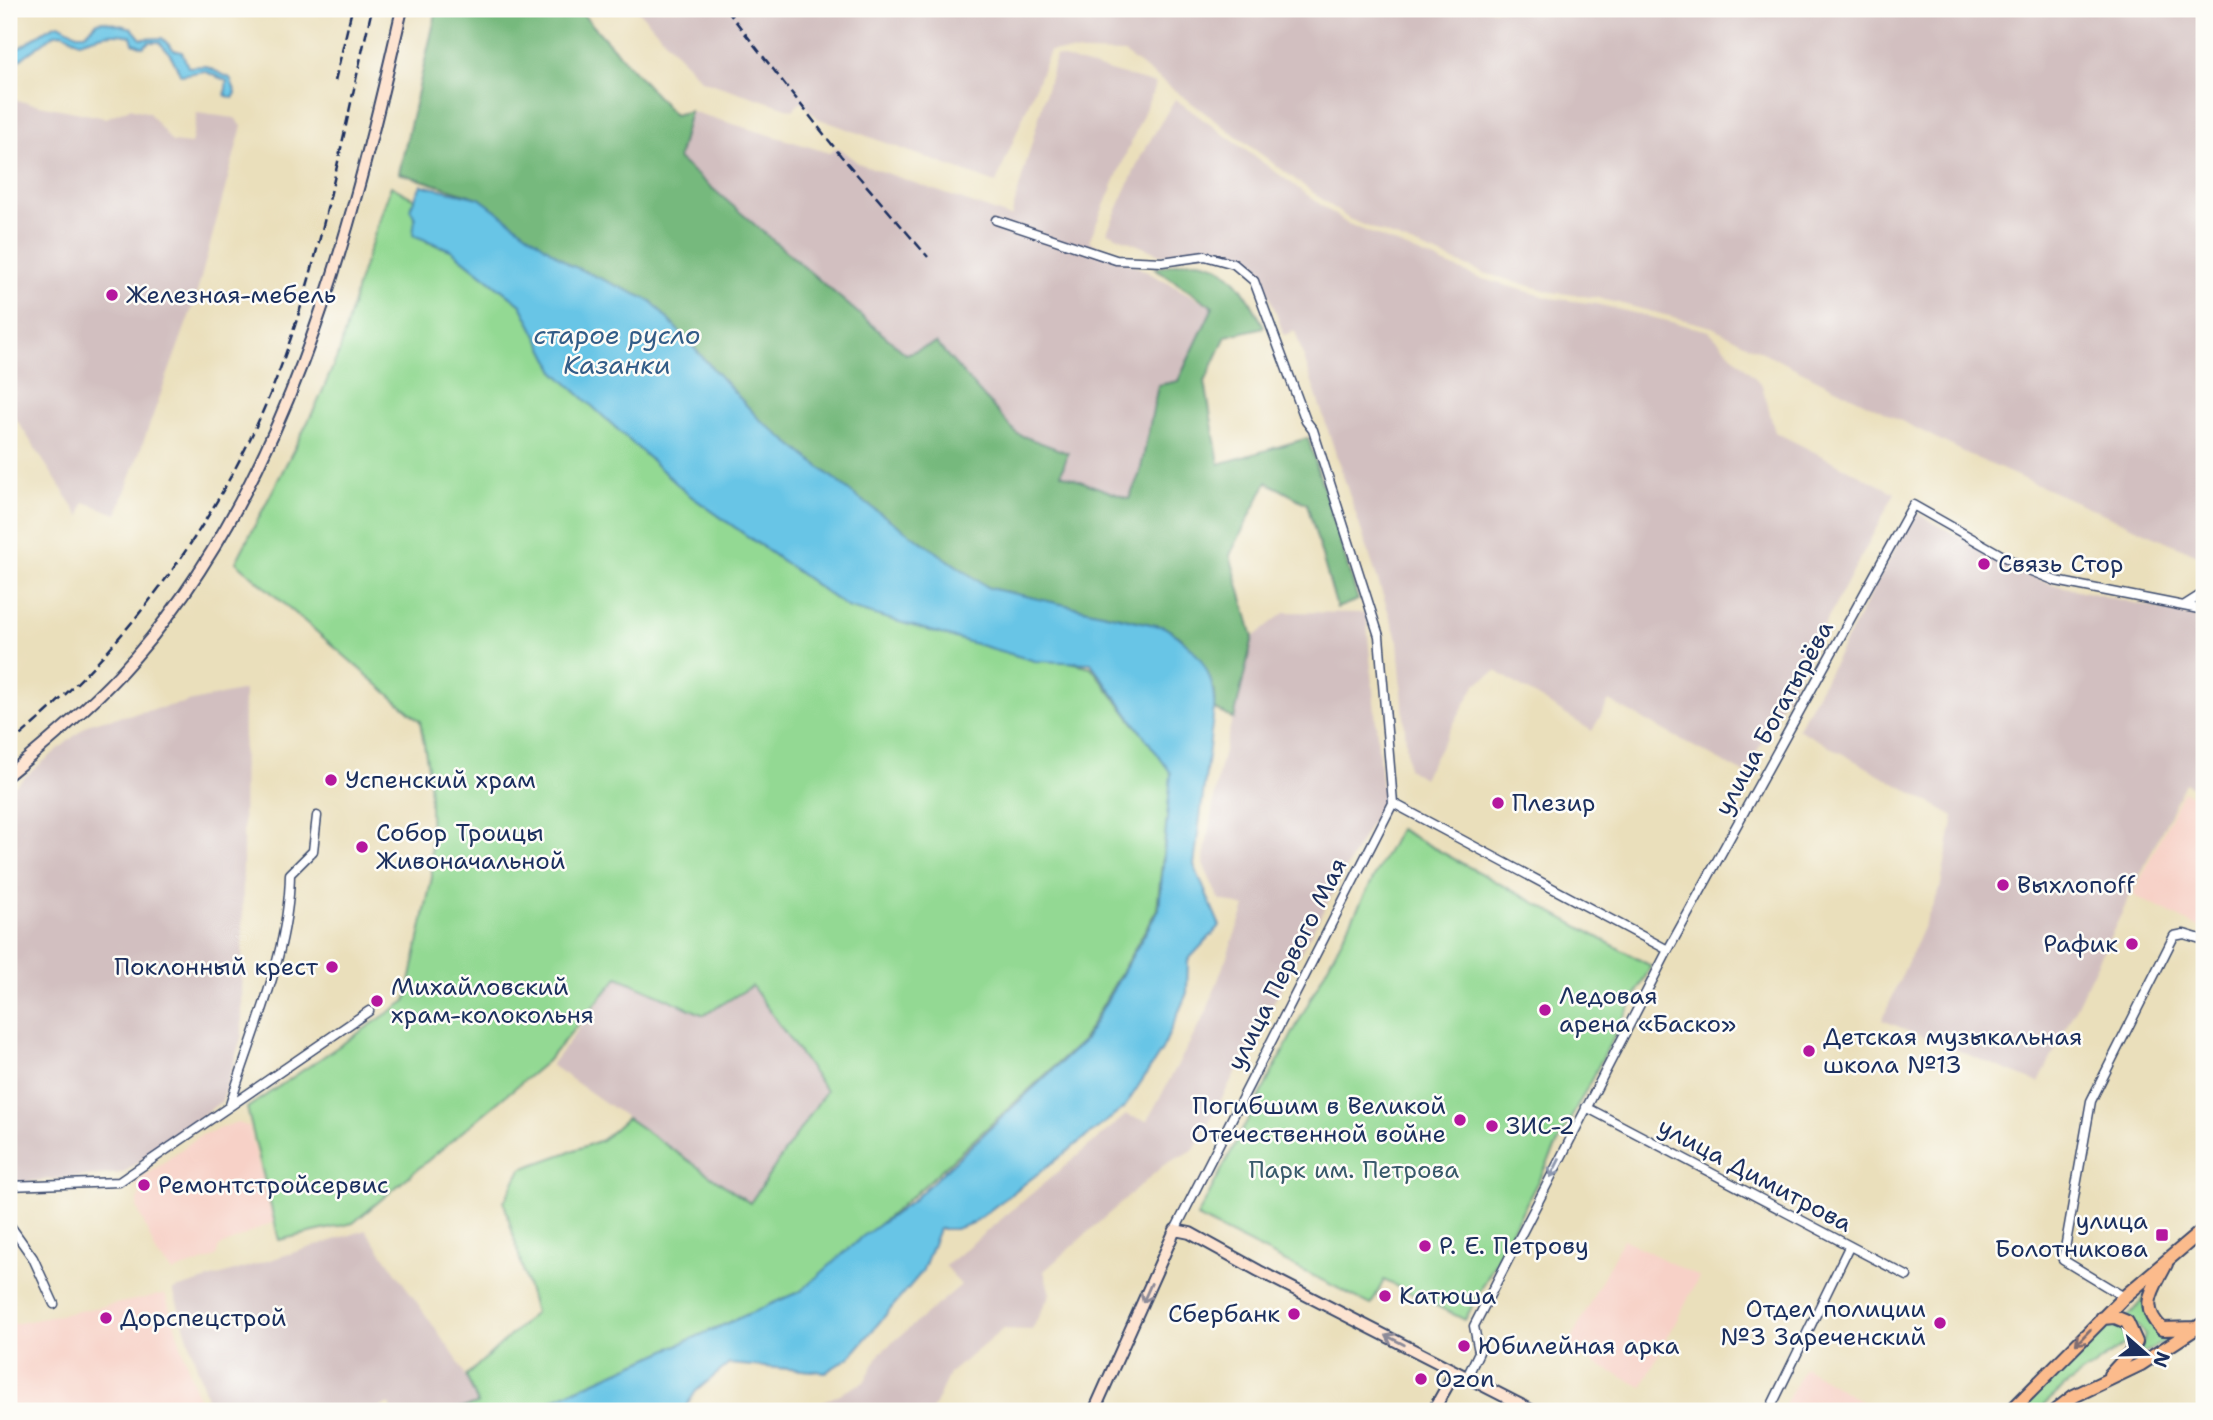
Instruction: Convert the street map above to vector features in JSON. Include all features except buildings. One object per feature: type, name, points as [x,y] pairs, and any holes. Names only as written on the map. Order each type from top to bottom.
[{"type":"main road","points":[[9,774],[118,676],[146,644],[190,583],[234,510],[271,438],[305,359],[338,266],[402,9]]},
{"type":"main road","points":[[2011,1411],[2124,1297],[2204,1228]]},
{"type":"main road","points":[[1175,1230],[1190,1233],[1533,1411]]},
{"type":"main road","name":"улица Первого Мая","points":[[1094,1411],[1175,1230]]},
{"type":"main road","points":[[2169,1258],[2148,1303],[2152,1319],[2162,1329],[2200,1326]]},
{"type":"main road","points":[[2102,1318],[2127,1322],[2136,1342],[2131,1352],[2107,1378]]},
{"type":"main road","points":[[2055,1411],[2074,1396],[2141,1364],[2200,1326]]},
{"type":"main road","points":[[1433,1411],[1455,1372]]},
{"type":"street","points":[[996,220],[1116,260],[1163,262],[1205,256],[1234,264],[1254,281],[1306,421],[1313,430],[1379,636],[1393,803],[1668,950]]},
{"type":"street","name":"улица Богатырёва","points":[[1467,1377],[1479,1352],[1474,1326],[1586,1107],[1668,950],[1913,505],[2026,569],[2056,581],[2185,605]]},
{"type":"street","points":[[2185,605],[2204,593]]},
{"type":"street","points":[[2185,605],[2204,610]]},
{"type":"street","name":"улица Первого Мая","points":[[1175,1230],[1393,803]]},
{"type":"street","points":[[230,1105],[275,966],[290,908],[290,874],[313,851],[317,816]]},
{"type":"street","points":[[2124,1297],[2063,1260],[2091,1101],[2174,936],[2184,933],[2204,940]]},
{"type":"street","points":[[9,1186],[119,1182],[369,1011]]},
{"type":"street","name":"улица Димитрова","points":[[1586,1107],[1907,1276]]},
{"type":"street","points":[[9,1224],[33,1258],[54,1304]]},
{"type":"street","points":[[1769,1411],[1849,1247]]},
{"type":"shaded area","points":[[637,9],[2204,9],[2204,551],[2200,556],[1976,458],[1712,327],[1599,298],[1552,292],[1484,273],[1349,219],[1124,53],[1050,51],[996,183],[817,118],[801,102],[793,110],[701,80]]},
{"type":"shaded area","points":[[1056,56],[1156,84],[1089,241],[1213,307],[1129,499],[1060,474],[1068,453],[1017,434],[936,343],[906,354],[677,159],[690,111],[830,153],[838,147],[858,163],[1011,217]]},
{"type":"shaded area","points":[[9,99],[106,118],[130,108],[149,113],[172,142],[191,144],[197,113],[235,118],[242,126],[195,300],[117,514],[84,502],[80,517],[9,408]]},
{"type":"shaded area","points":[[1175,99],[1346,223],[1479,278],[1550,298],[1596,304],[1709,331],[1762,385],[1775,432],[1895,493],[1745,774],[1609,701],[1592,731],[1496,671],[1476,684],[1423,778],[1408,768],[1398,641],[1295,331],[1284,335],[1267,289],[1252,267],[1228,250],[1164,256],[1107,232],[1142,154]]},
{"type":"shaded area","points":[[1915,512],[2024,573],[2052,584],[2204,619],[2204,793],[2185,783],[2039,1083],[1882,1020],[1940,889],[1954,816],[1798,729]]},
{"type":"shaded area","points":[[1285,612],[1366,613],[1383,800],[1194,1150],[1165,1164],[1044,1271],[1050,1294],[1032,1330],[1003,1329],[949,1374],[932,1411],[805,1411],[864,1382],[880,1353],[961,1285],[945,1266],[1126,1115],[1147,1121],[1206,1013],[1245,907],[1219,899],[1203,864],[1219,771],[1253,637]]},
{"type":"shaded area","points":[[244,690],[242,1035],[222,1101],[123,1173],[9,1183],[9,790],[90,723]]},
{"type":"shaded area","points":[[2183,791],[2204,801],[2204,930],[2133,895]]},
{"type":"shaded area","points":[[618,977],[703,1015],[752,986],[826,1091],[750,1203],[551,1065]]},
{"type":"shaded area","points":[[237,1122],[249,1127],[273,1222],[219,1247],[216,1257],[173,1272],[157,1255],[137,1207],[140,1191],[136,1183],[199,1136]]},
{"type":"shaded area","points":[[366,1230],[456,1358],[479,1404],[449,1411],[392,1411],[390,1404],[368,1411],[211,1411],[173,1290]]},
{"type":"shaded area","points":[[1623,1239],[1699,1277],[1642,1387],[1566,1349]]},
{"type":"shaded area","points":[[165,1294],[202,1411],[9,1411],[9,1325]]},
{"type":"shaded area","points":[[1804,1367],[1876,1411],[1782,1411]]},
{"type":"green space","points":[[437,9],[578,9],[674,115],[690,111],[678,159],[906,354],[936,343],[1017,434],[1068,453],[1061,474],[1129,499],[1140,473],[1158,385],[1178,381],[1213,307],[1155,268],[1194,261],[1219,267],[1238,284],[1264,327],[1226,336],[1205,382],[1219,464],[1308,438],[1358,600],[1337,608],[1307,504],[1267,482],[1230,555],[1253,637],[1234,719],[1214,709],[1215,691],[1182,638],[1164,627],[989,588],[858,498],[758,418],[651,301],[570,265],[479,198],[399,173]]},
{"type":"green space","points":[[391,186],[416,200],[411,205],[427,242],[451,250],[521,305],[556,373],[688,494],[847,607],[1091,667],[1172,773],[1157,909],[1082,1041],[916,1193],[801,1291],[527,1411],[449,1411],[478,1404],[466,1376],[535,1313],[504,1202],[521,1169],[602,1140],[627,1118],[750,1203],[826,1091],[752,986],[704,1015],[618,977],[547,1061],[353,1223],[279,1240],[247,1108],[406,1001],[432,877],[429,773],[420,721],[236,562],[317,404],[340,350],[359,280]]},
{"type":"green space","name":"Парк им. Петрова","points":[[1399,829],[1651,966],[1465,1320],[1384,1280],[1371,1305],[1197,1217]]},
{"type":"green space","points":[[2145,1297],[2151,1324],[2160,1331],[2175,1335],[2140,1355],[2145,1335],[2138,1326],[2123,1322]]},
{"type":"green space","points":[[2114,1322],[2122,1324],[2128,1338],[2125,1344],[2065,1386],[2037,1411],[2019,1411]]},
{"type":"water","points":[[97,22],[132,28],[141,39],[162,38],[174,50],[182,52],[188,67],[205,66],[230,78],[236,93],[233,98],[225,95],[227,81],[204,71],[181,75],[170,54],[159,42],[149,42],[143,47],[133,43],[131,36],[117,34],[79,42],[63,33],[55,34],[18,61],[15,70],[9,64],[9,52],[23,46],[52,26],[59,24],[77,34],[85,34]]},
{"type":"water","name":"старое русло Казанки","points":[[421,185],[479,198],[570,265],[651,301],[758,418],[858,498],[989,588],[1164,627],[1194,651],[1207,671],[1214,695],[1214,709],[1194,865],[1220,926],[1188,960],[1187,993],[1162,1050],[1124,1108],[973,1223],[955,1229],[939,1229],[922,1272],[850,1357],[826,1372],[729,1364],[696,1391],[683,1411],[527,1411],[801,1291],[862,1237],[911,1202],[1084,1041],[1159,909],[1171,773],[1091,663],[1035,661],[847,607],[688,494],[556,373],[521,305],[451,250],[413,235],[415,218],[410,209]]},
{"type":"railway","points":[[335,81],[352,9]]},
{"type":"railway","points":[[9,745],[91,669],[128,627],[195,536],[250,438],[290,341],[318,247],[372,9]]},
{"type":"railway","points":[[726,9],[841,156],[928,257]]},
{"type":"place","name":"Железная-мебель","points":[[112,295]]},
{"type":"place","name":"Связь Стор","points":[[1984,564]]},
{"type":"place","name":"Успенский храм","points":[[331,780]]},
{"type":"place","name":"Плезир","points":[[1498,803]]},
{"type":"place","name":"Собор Троицы Живоначальной","points":[[362,847]]},
{"type":"place","name":"Выхлопoff","points":[[2003,885]]},
{"type":"place","name":"Рафик","points":[[2132,944]]},
{"type":"place","name":"Поклонный крест","points":[[332,967]]},
{"type":"place","name":"Михайловский храм-колокольня","points":[[377,1001]]},
{"type":"place","name":"Ледовая арена «Баско»","points":[[1545,1010]]},
{"type":"place","name":"Детская музыкальная школа №13","points":[[1809,1051]]},
{"type":"place","name":"Погибшим в Великой Отечественной войне","points":[[1460,1120]]},
{"type":"place","name":"ЗИС-2","points":[[1492,1126]]},
{"type":"place","name":"Ремонтстройсервис","points":[[144,1185]]},
{"type":"place","name":"улица Болотникова","points":[[2162,1235]]},
{"type":"place","name":"Р. Е. Петрову","points":[[1425,1246]]},
{"type":"place","name":"Катюша","points":[[1385,1296]]},
{"type":"place","name":"Сбербанк","points":[[1294,1314]]},
{"type":"place","name":"Дорспецстрой","points":[[106,1318]]},
{"type":"place","name":"Отдел полиции №3 Зареченский","points":[[1940,1323]]},
{"type":"place","name":"Юбилейная арка","points":[[1464,1346]]},
{"type":"place","name":"Ozon","points":[[1421,1379]]}]
